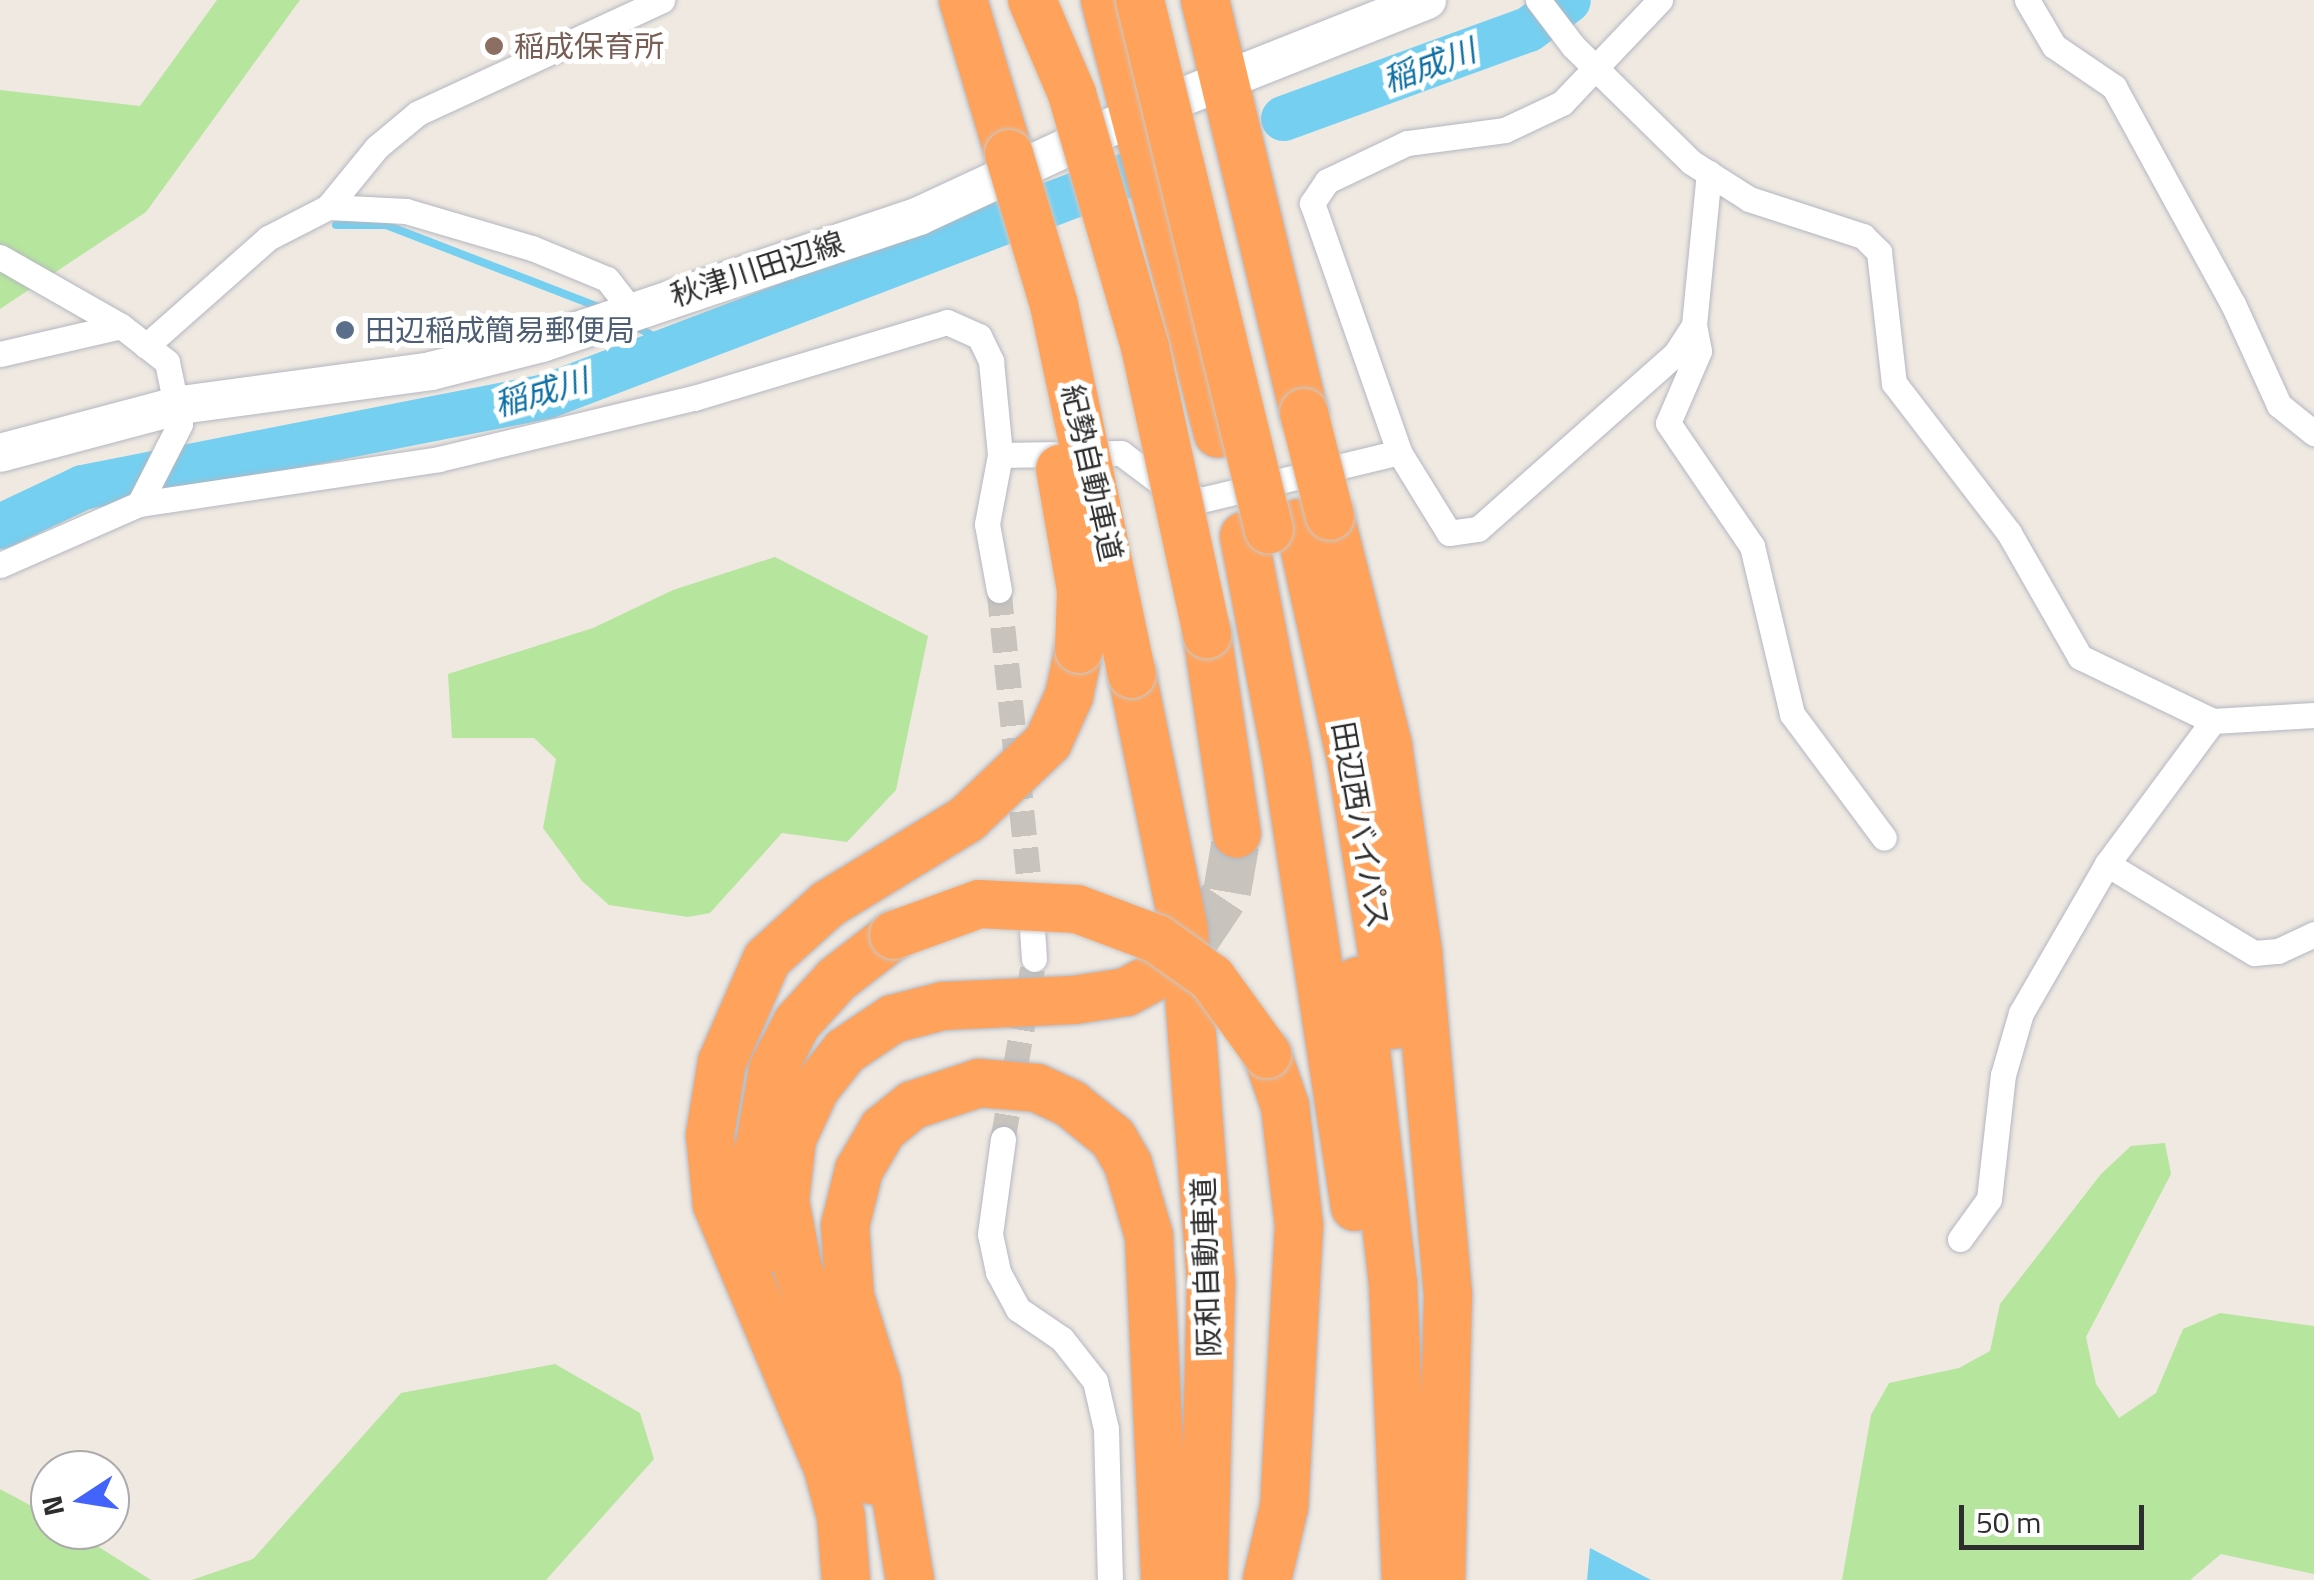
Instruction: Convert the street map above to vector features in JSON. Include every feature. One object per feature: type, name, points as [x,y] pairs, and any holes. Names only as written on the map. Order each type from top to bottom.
[{"type":"highway","name":"紀勢自動車道","points":[[964,0],[1054,305],[1179,890],[1167,967]]},
{"type":"highway","points":[[1032,0],[1072,94],[1145,347],[1206,634],[1237,834]]},
{"type":"highway","points":[[1106,0],[1120,48],[1180,97]]},
{"type":"highway","points":[[1140,0],[1304,413],[1285,526],[1288,762],[1423,1576]]},
{"type":"highway","points":[[1171,0],[1218,434],[1285,526]]},
{"type":"highway","points":[[1180,97],[1205,0]]},
{"type":"highway","name":"田辺西バイパス","points":[[1180,97],[1285,526],[1352,764],[1404,1093],[1422,1248],[1423,1576]]},
{"type":"highway","points":[[824,1459],[716,1204],[710,1135],[722,1062],[767,959],[828,904],[967,820],[1048,742],[1069,696],[1079,649],[1081,591],[1020,262],[1009,154]]},
{"type":"highway","points":[[846,1580],[840,1517],[753,1186],[760,1126],[773,1068],[798,1023],[837,979],[894,935],[979,904],[1076,909],[1157,939],[1212,978],[1266,1054],[1285,1106],[1299,1225],[1284,1507],[1267,1580]]},
{"type":"highway","points":[[890,1580],[875,1491],[798,1269],[785,1201],[792,1140],[835,1064],[892,1019],[943,1006],[1074,1000],[1126,992],[1167,967]]},
{"type":"highway","name":"阪和自動車道","points":[[1167,967],[1211,1284],[1204,1580]]},
{"type":"highway","points":[[910,1580],[877,1384],[850,1298],[845,1226],[859,1170],[883,1129],[946,1090],[996,1083],[1037,1088],[1071,1104],[1113,1138],[1128,1164],[1149,1236],[1165,1580]]},
{"type":"main road","name":"秋津川田辺線","points":[[0,453],[181,415],[482,362],[919,216],[1180,97],[1427,0]]},
{"type":"street","points":[[146,346],[268,238],[328,207],[377,147],[418,112],[621,10],[662,0]]},
{"type":"street","points":[[1081,0],[1084,13],[1120,48]]},
{"type":"street","points":[[1538,0],[1596,70],[1709,173],[1749,199],[1864,236],[1878,252],[1894,382],[2009,533],[2080,657],[2213,721],[2314,715]]},
{"type":"street","points":[[1660,0],[1562,103],[1519,123],[1407,143],[1327,181],[1312,203],[1399,452],[1449,533],[1478,529],[1676,354],[1694,326]]},
{"type":"street","points":[[2027,0],[2054,46],[2114,87],[2233,304],[2279,405],[2314,433]]},
{"type":"street","points":[[1709,173],[1694,326],[1699,350],[1668,423],[1752,546],[1792,714],[1884,838]]},
{"type":"street","points":[[328,207],[406,212],[532,248],[607,279],[631,310]]},
{"type":"street","points":[[0,257],[120,326],[167,362],[181,415],[140,497]]},
{"type":"street","points":[[0,565],[140,497],[439,459],[694,398],[947,322],[979,336],[992,361],[1000,455],[987,524],[1000,590]]},
{"type":"street","points":[[0,354],[120,326]]},
{"type":"street","points":[[1000,455],[1121,453],[1165,486],[1201,500],[1399,452]]},
{"type":"street","points":[[1960,1239],[1989,1199],[2003,1074],[2020,1013],[2107,864],[2213,721]]},
{"type":"street","points":[[2107,864],[2254,952],[2278,951],[2314,934]]},
{"type":"street","points":[[1030,888],[1034,959]]},
{"type":"street","points":[[1003,1139],[990,1234],[998,1272],[1018,1309],[1062,1338],[1095,1381],[1106,1428],[1110,1580]]},
{"type":"green space","points":[[217,0],[300,0],[146,212],[0,309],[0,90],[140,106]]},
{"type":"green space","points":[[775,557],[928,636],[896,790],[847,842],[782,833],[710,913],[688,917],[609,905],[582,881],[543,828],[556,759],[534,738],[452,738],[448,674],[593,628],[673,590]]},
{"type":"green space","points":[[2165,1143],[2171,1174],[2086,1337],[2096,1384],[2119,1418],[2156,1393],[2183,1329],[2220,1313],[2314,1326],[2314,1574],[2221,1554],[2190,1580],[1842,1580],[1871,1415],[1889,1383],[1959,1368],[1990,1351],[2000,1304],[2101,1174],[2131,1146]]},
{"type":"green space","points":[[555,1364],[640,1413],[654,1459],[546,1580],[192,1580],[253,1559],[401,1393]]},
{"type":"green space","points":[[0,1489],[30,1505],[30,1550],[104,1550],[151,1580],[0,1580]]},
{"type":"water","points":[[1590,1548],[1651,1580],[1587,1580]]},
{"type":"waterway","name":"稲成川","points":[[1283,118],[1528,29],[1568,0]]},
{"type":"waterway","name":"稲成川","points":[[0,526],[82,487],[546,396],[1123,176]]},
{"type":"waterway","points":[[336,225],[386,225],[606,310]]},
{"type":"waterway","points":[[635,326],[673,347]]},
{"type":"tunnel","points":[[999,590],[1030,888]]},
{"type":"tunnel","points":[[1161,970],[1196,938],[1227,892],[1237,834]]},
{"type":"tunnel","points":[[1003,1139],[1034,959]]},
{"type":"place","name":"稲成保育所","points":[[494,46]]},
{"type":"place","name":"田辺稲成簡易郵便局","points":[[345,330]]}]
